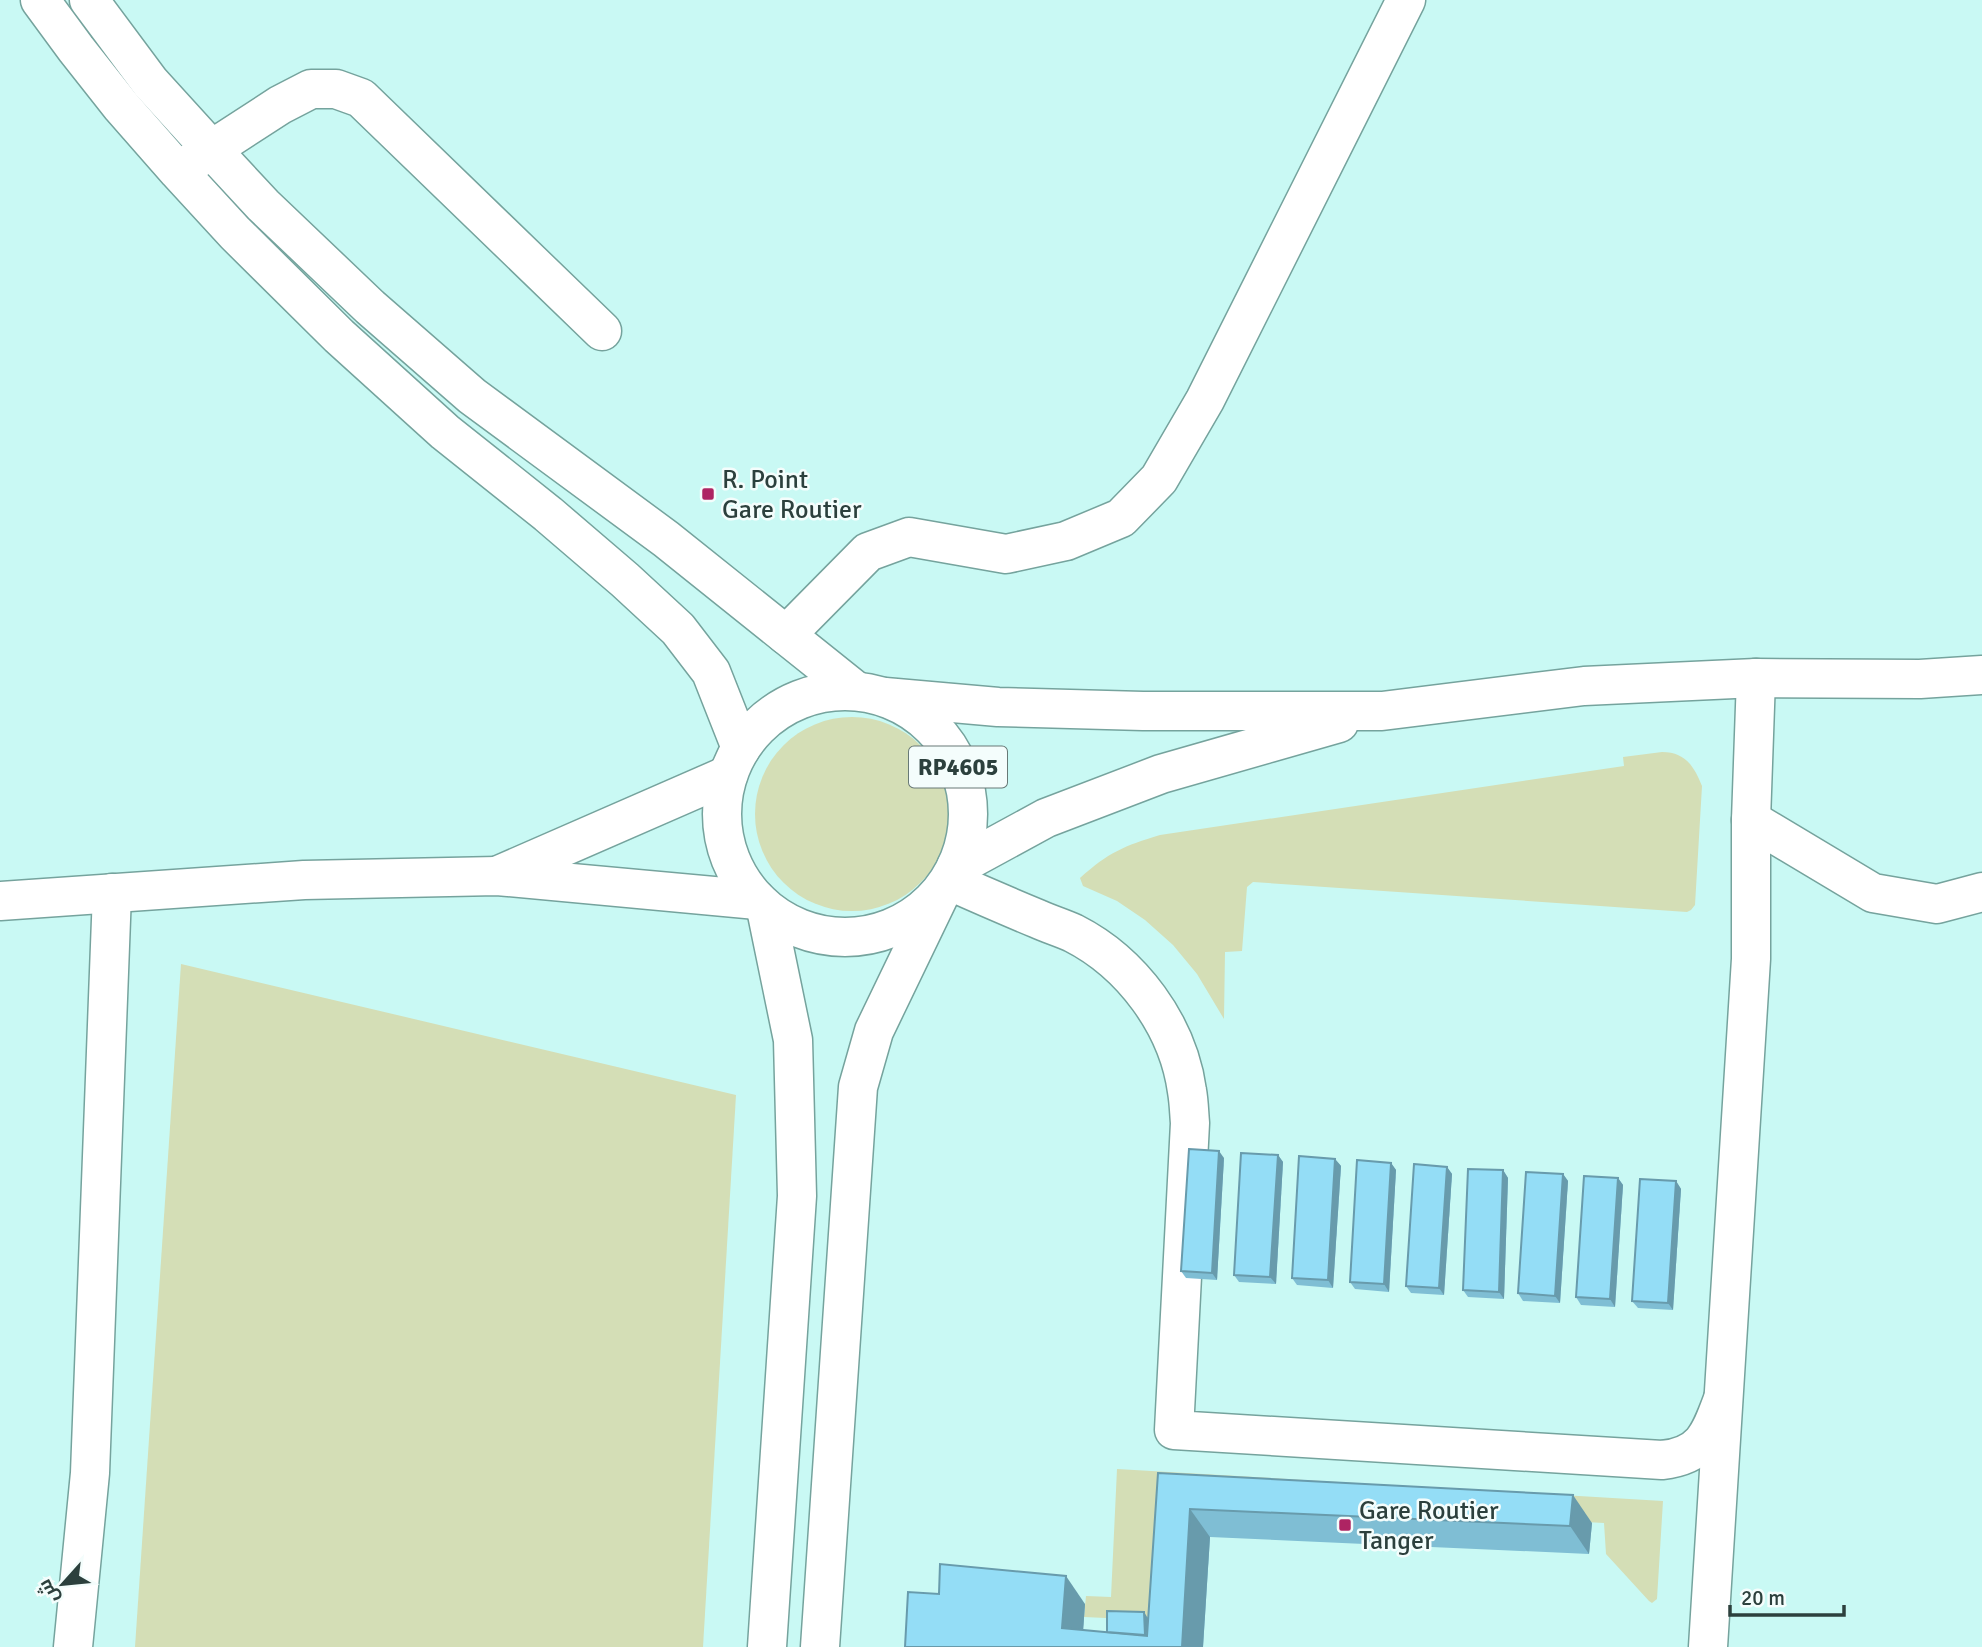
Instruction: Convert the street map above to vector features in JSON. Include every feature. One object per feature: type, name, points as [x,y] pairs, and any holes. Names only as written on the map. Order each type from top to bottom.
[{"type":"main road","points":[[40,0],[121,106],[178,172],[338,336],[445,432],[548,513],[678,629],[711,672],[735,762]]},
{"type":"main road","points":[[89,0],[150,82],[211,149],[263,205],[370,307],[472,396],[666,539],[786,635],[870,694]]},
{"type":"main road","points":[[786,635],[869,552],[909,537],[1006,554],[1066,541],[1121,518],[1159,479],[1205,400],[1406,0]]},
{"type":"main road","points":[[178,172],[280,105],[312,89],[336,89],[361,98],[602,331]]},
{"type":"main road","points":[[1382,711],[1161,775],[1046,818],[949,880],[912,918],[876,934],[837,938],[800,929],[762,905],[740,879],[728,855],[723,828],[723,801],[735,762],[749,736],[771,715],[797,700],[826,692],[998,707],[1143,711],[1382,711],[1584,686],[1756,678],[1920,679],[1982,675]]},
{"type":"main road","points":[[1707,1647],[1751,959],[1751,820],[1756,678]]},
{"type":"main road","name":"RP4605","points":[[870,694],[935,729],[952,753],[964,780],[968,809],[949,880]]},
{"type":"main road","points":[[497,876],[735,762]]},
{"type":"main road","points":[[1751,820],[1873,893],[1937,904],[1982,892]]},
{"type":"main road","points":[[0,901],[304,880],[497,876],[762,905]]},
{"type":"main road","points":[[949,880],[1073,933],[1101,951],[1127,972],[1149,998],[1166,1026],[1179,1057],[1187,1090],[1190,1123],[1174,1430],[1662,1460],[1677,1459],[1691,1453],[1703,1443],[1723,1399]]},
{"type":"main road","points":[[820,1647],[858,1087],[874,1031],[949,880]]},
{"type":"main road","points":[[73,1647],[90,1472],[112,893]]},
{"type":"main road","points":[[762,905],[793,1040],[797,1196],[767,1647]]},
{"type":"green space","points":[[852,717],[889,724],[921,745],[942,777],[949,814],[942,851],[921,883],[889,904],[852,911],[815,904],[783,883],[762,851],[755,814],[762,777],[783,745],[815,724]]},
{"type":"green space","points":[[1662,752],[1683,757],[1696,772],[1702,786],[1695,905],[1691,910],[1687,912],[1253,882],[1247,887],[1242,951],[1225,952],[1224,1019],[1197,974],[1173,945],[1145,920],[1117,901],[1083,886],[1080,878],[1117,851],[1160,835],[1624,766],[1623,757]]},
{"type":"green space","points":[[181,964],[736,1095],[703,1647],[135,1647]]},
{"type":"green space","points":[[1117,1469],[1663,1501],[1657,1599],[1652,1603],[1649,1601],[1606,1554],[1604,1523],[1178,1500],[1149,1620],[1084,1617],[1086,1596],[1111,1597]]},
{"type":"building","points":[[1189,1149],[1219,1151],[1212,1273],[1181,1271]]},
{"type":"building","points":[[1241,1153],[1278,1155],[1270,1277],[1234,1275]]},
{"type":"building","points":[[1299,1156],[1335,1159],[1328,1280],[1292,1278]]},
{"type":"building","points":[[1357,1160],[1391,1163],[1384,1284],[1350,1282]]},
{"type":"building","points":[[1414,1164],[1447,1167],[1439,1288],[1406,1286]]},
{"type":"building","points":[[1468,1169],[1503,1170],[1499,1292],[1463,1290]]},
{"type":"building","points":[[1526,1172],[1563,1174],[1555,1296],[1518,1293]]},
{"type":"building","points":[[1584,1176],[1618,1178],[1610,1299],[1576,1297]]},
{"type":"building","points":[[1640,1179],[1676,1181],[1668,1303],[1632,1301]]},
{"type":"building","points":[[1158,1473],[1573,1495],[1570,1526],[1190,1509],[1182,1647],[905,1647],[908,1592],[939,1594],[940,1564],[1066,1576],[1062,1628],[1147,1636]]},
{"type":"building","points":[[1107,1611],[1144,1612],[1145,1635],[1107,1632]]},
{"type":"place","name":"R. Point Gare Routier","points":[[708,494]]},
{"type":"place","name":"Gare Routier Tanger","points":[[1345,1525]]}]
